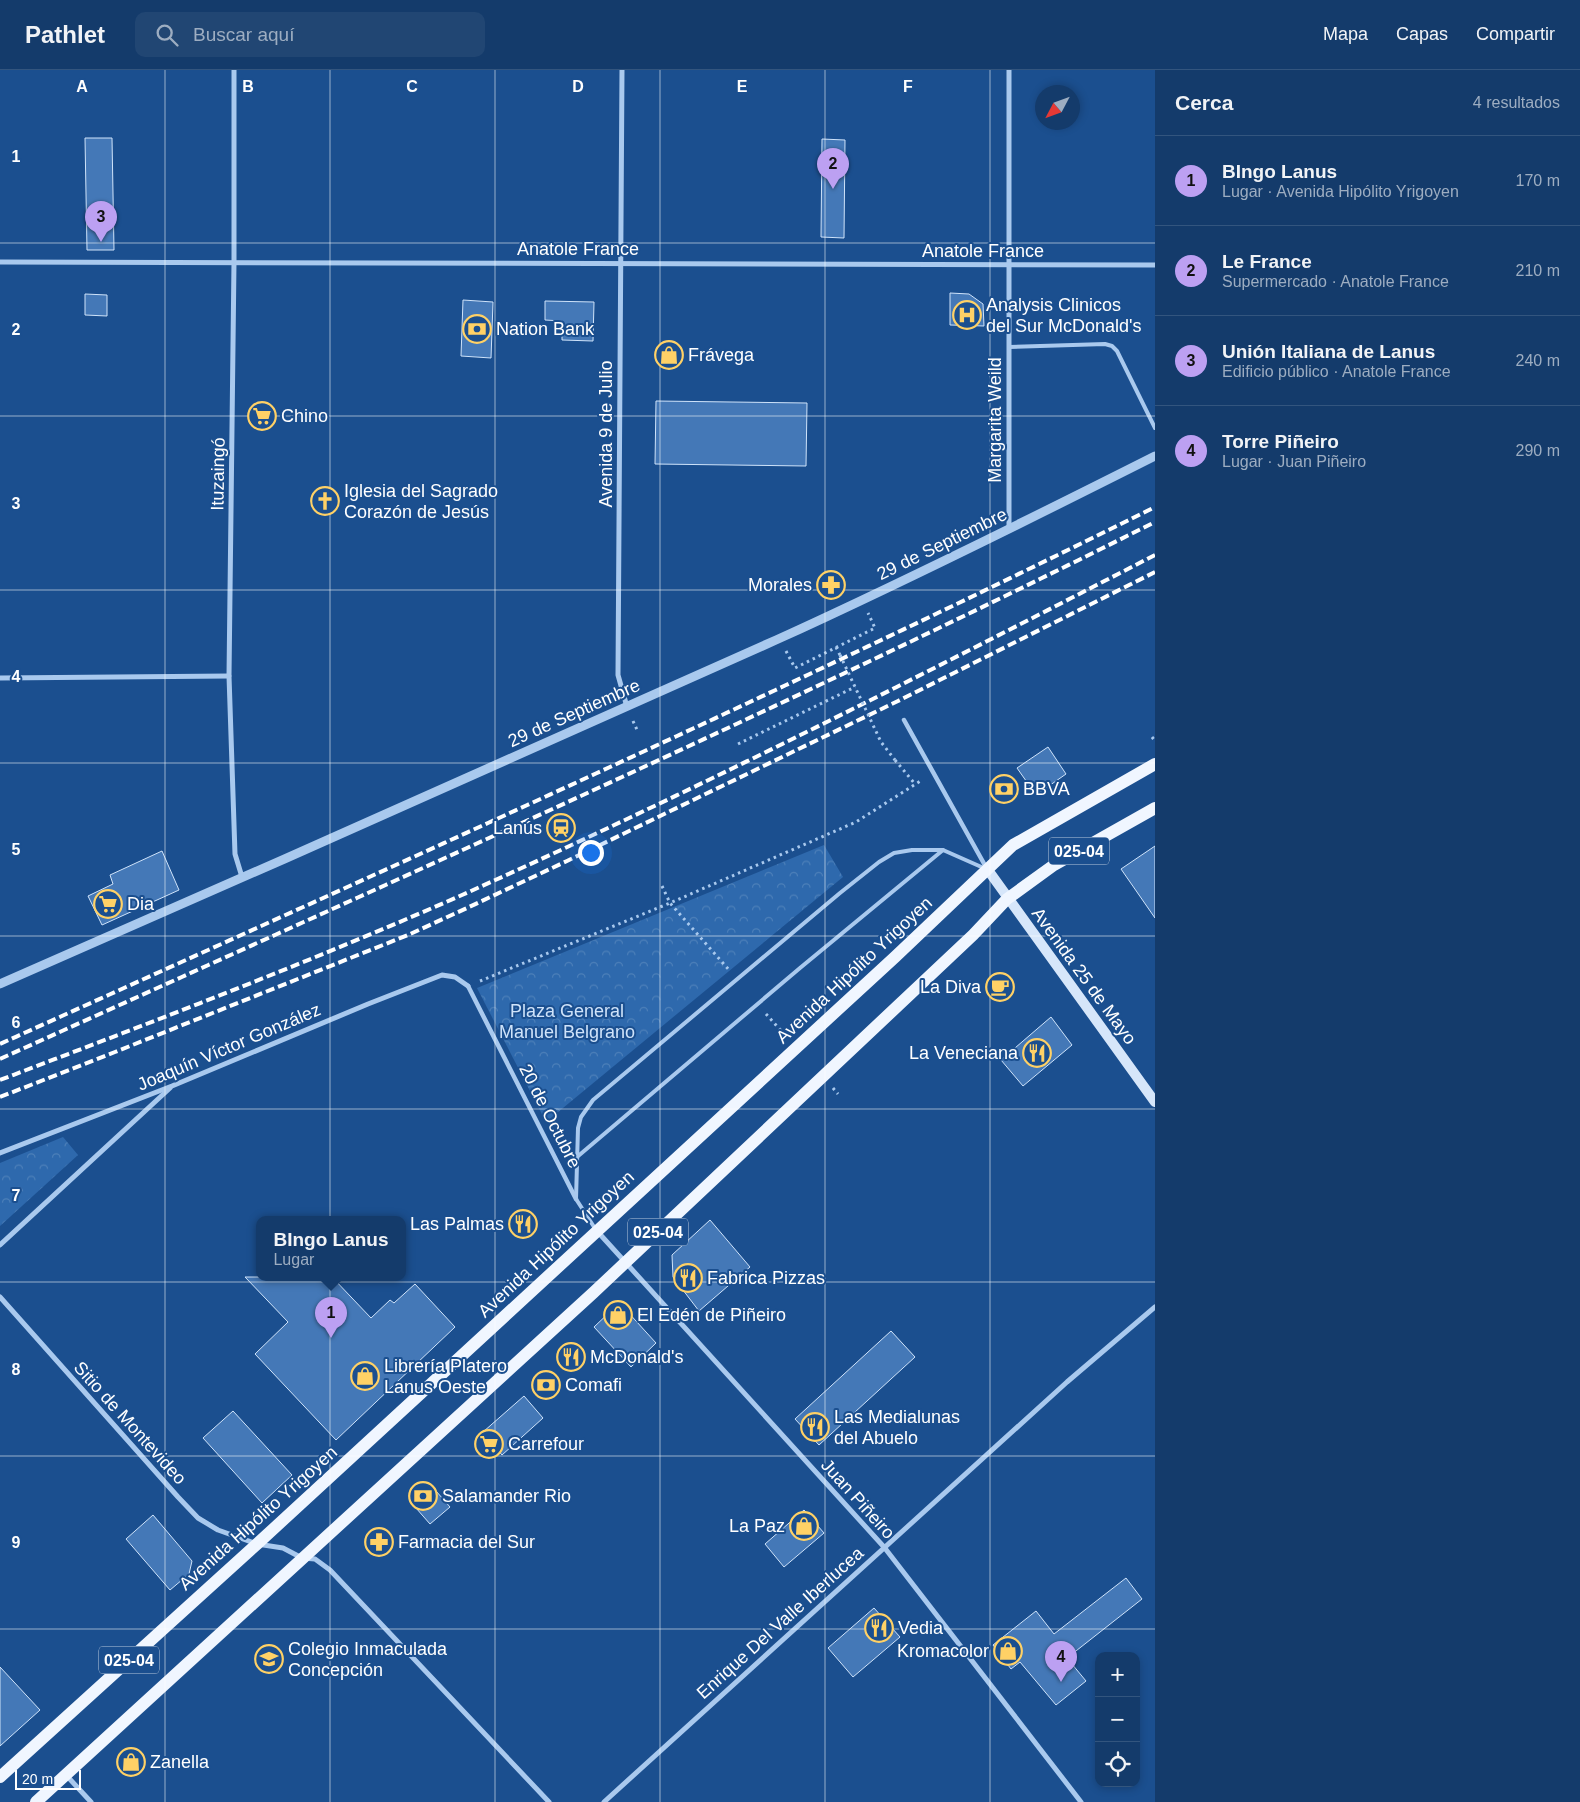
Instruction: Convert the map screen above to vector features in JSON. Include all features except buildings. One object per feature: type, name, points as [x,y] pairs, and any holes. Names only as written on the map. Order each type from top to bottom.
[{"type":"main road","name":"Avenida Hipólito Yrigoyen","points":[[0,1777],[257,1544],[895,958],[1013,845],[1155,764]]},
{"type":"main road","name":"025-04","points":[[36,1802],[593,1294],[973,935],[1007,899],[1054,865],[1155,808]]},
{"type":"main road","name":"Avenida 25 de Mayo","points":[[988,870],[1007,899],[1155,1102]]},
{"type":"street","name":"Ituzaingó","points":[[234,70],[234,262],[229,676],[235,854],[242,877]]},
{"type":"street","name":"Avenida 9 de Julio","points":[[622,70],[618,675],[627,707]]},
{"type":"street","name":"Margarita Weild","points":[[1009,70],[1009,530]]},
{"type":"street","name":"Anatole France","points":[[0,262],[622,262],[1155,265]]},
{"type":"street","name":"29 de Septiembre","points":[[0,984],[780,639],[1009,530],[1155,456]]},
{"type":"street","points":[[0,678],[229,676]]},
{"type":"street","points":[[904,720],[988,870]]},
{"type":"street","name":"Joaquín Víctor González","points":[[0,1153],[172,1086],[442,975],[455,977],[468,986]]},
{"type":"street","name":"20 de Octubre","points":[[468,986],[576,1199]]},
{"type":"street","points":[[0,1245],[172,1086]]},
{"type":"street","name":"Juan Piñeiro","points":[[597,1230],[884,1548],[1081,1802]]},
{"type":"street","name":"Sitio de Montevideo","points":[[0,1297],[198,1518],[218,1530],[257,1544],[283,1548],[302,1558],[315,1559],[330,1570],[549,1802]]},
{"type":"street","name":"Enrique Del Valle Iberlucea","points":[[604,1802],[1068,1382],[1155,1307]]},
{"type":"street","points":[[66,1775],[91,1802]]},
{"type":"lane","points":[[1009,347],[1105,344],[1112,346],[1118,351],[1155,428]]},
{"type":"lane","points":[[576,1199],[578,1128],[581,1117],[592,1100],[878,862],[894,853],[912,850],[943,850],[988,870]]},
{"type":"lane","points":[[577,1157],[943,850]]},
{"type":"lane","name":"20 de Octubre","points":[[576,1199],[597,1230]]},
{"type":"path","points":[[795,668],[875,628]]},
{"type":"path","points":[[836,647],[881,742],[915,784]]},
{"type":"path","points":[[738,744],[855,687]]},
{"type":"path","points":[[468,986],[856,822],[933,772]]},
{"type":"path","points":[[662,886],[670,902]]},
{"type":"green space","name":"Plaza General Manuel Belgrano","points":[[824,845],[843,877],[546,1122],[477,988]]},
{"type":"green space","points":[[63,1137],[78,1155],[0,1226],[0,1163]]},
{"type":"railway","points":[[0,1044],[725,714],[1155,507]]},
{"type":"railway","points":[[0,1059],[725,729],[1155,522]]},
{"type":"railway","points":[[0,1080],[290,967],[462,895],[637,814],[811,730],[1155,555]]},
{"type":"railway","points":[[0,1097],[408,935],[567,861],[898,701],[1155,572]]},
{"type":"place","name":"Le France","points":[[833,189]]},
{"type":"place","name":"Unión Italiana de Lanus","points":[[101,242]]},
{"type":"place","name":"Analysis Clinicos del Sur McDonald's","points":[[967,315]]},
{"type":"place","name":"Nation Bank","points":[[477,329]]},
{"type":"place","name":"Frávega","points":[[669,355]]},
{"type":"place","name":"Chino","points":[[262,416]]},
{"type":"place","name":"Iglesia del Sagrado Corazón de Jesús","points":[[325,501]]},
{"type":"place","name":"Morales","points":[[831,585]]},
{"type":"place","name":"BBVA","points":[[1004,789]]},
{"type":"place","name":"Lanús","points":[[561,828]]},
{"type":"place","name":"Dia","points":[[108,904]]},
{"type":"place","name":"La Diva","points":[[1000,987]]},
{"type":"place","name":"La Veneciana","points":[[1037,1053]]},
{"type":"place","name":"Las Palmas","points":[[523,1224]]},
{"type":"place","name":"Fabrica Pizzas","points":[[688,1278]]},
{"type":"place","name":"El Edén de Piñeiro","points":[[618,1315]]},
{"type":"place","name":"BIngo Lanus","points":[[331,1338]]},
{"type":"place","name":"McDonald's","points":[[571,1357]]},
{"type":"place","name":"Librería Platero Lanus Oeste","points":[[365,1376]]},
{"type":"place","name":"Comafi","points":[[546,1385]]},
{"type":"place","name":"Las Medialunas del Abuelo","points":[[815,1427]]},
{"type":"place","name":"Carrefour","points":[[489,1444]]},
{"type":"place","name":"Salamander Rio","points":[[423,1496]]},
{"type":"place","name":"La Paz","points":[[804,1526]]},
{"type":"place","name":"Farmacia del Sur","points":[[379,1542]]},
{"type":"place","name":"Vedia","points":[[879,1628]]},
{"type":"place","name":"Kromacolor","points":[[1008,1651]]},
{"type":"place","name":"Colegio Inmaculada Concepción","points":[[269,1659]]},
{"type":"place","name":"Torre Piñeiro","points":[[1061,1682]]},
{"type":"place","name":"Zanella","points":[[131,1762]]}]
